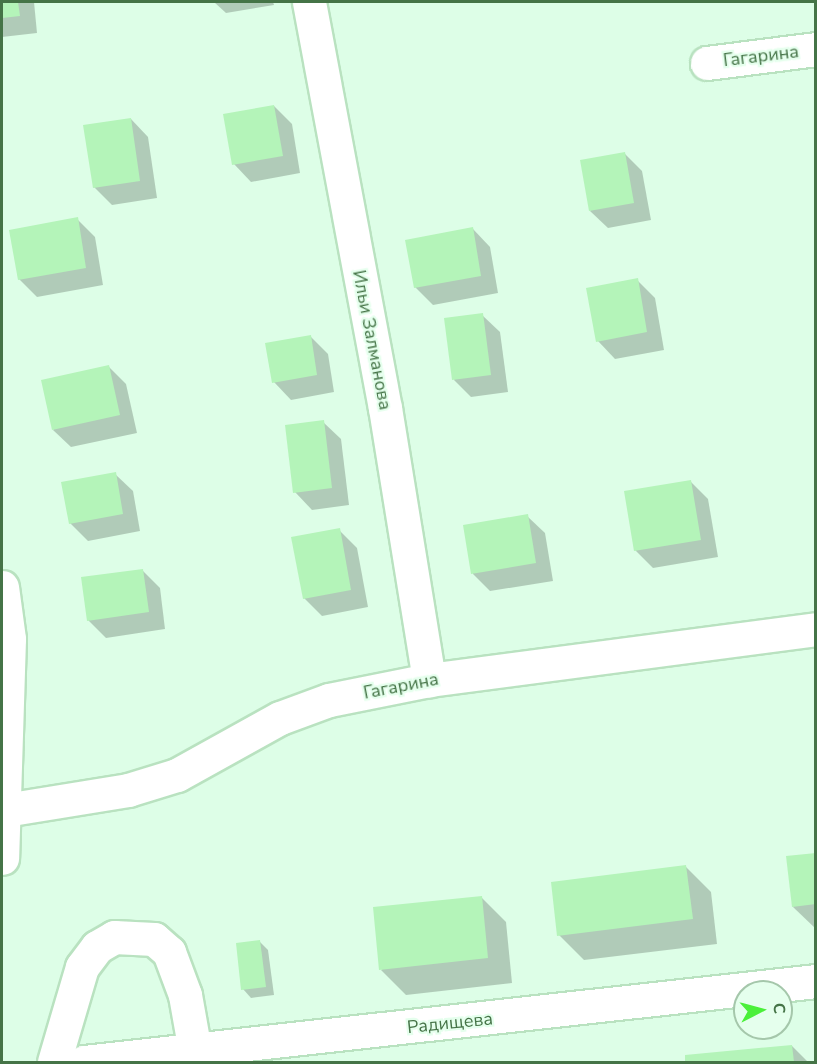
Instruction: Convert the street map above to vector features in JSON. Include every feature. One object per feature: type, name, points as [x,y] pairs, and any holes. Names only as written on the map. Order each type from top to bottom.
[{"type":"street","name":"Ильи Залманова","points":[[309,2],[385,408],[429,680]]},
{"type":"street","name":"Гагарина","points":[[707,63],[816,49]]},
{"type":"street","points":[[2,588],[9,639],[2,858]]},
{"type":"street","name":"Гагарина","points":[[5,810],[128,790],[177,775],[280,718],[328,700],[429,680],[816,629]]},
{"type":"street","points":[[54,1062],[82,967],[97,947],[114,937],[154,939],[169,952],[185,995],[195,1051]]},
{"type":"street","name":"Радищева","points":[[84,1062],[195,1051],[267,1053],[816,981]]},
{"type":"building","points":[[2,2],[18,2],[20,16],[2,18]]},
{"type":"building","points":[[274,105],[283,156],[232,165],[223,114]]},
{"type":"building","points":[[131,118],[140,181],[93,188],[83,125]]},
{"type":"building","points":[[625,152],[634,203],[589,211],[580,160]]},
{"type":"building","points":[[78,217],[86,268],[18,280],[9,230]]},
{"type":"building","points":[[473,227],[481,276],[414,288],[405,240]]},
{"type":"building","points":[[638,278],[647,332],[596,342],[586,288]]},
{"type":"building","points":[[483,313],[491,375],[452,380],[444,318]]},
{"type":"building","points":[[311,335],[317,375],[272,383],[265,343]]},
{"type":"building","points":[[109,365],[120,415],[52,430],[41,380]]},
{"type":"building","points":[[324,420],[332,488],[293,493],[285,425]]},
{"type":"building","points":[[116,472],[123,514],[69,524],[61,482]]},
{"type":"building","points":[[691,480],[701,540],[634,551],[624,491]]},
{"type":"building","points":[[528,514],[536,563],[471,574],[463,525]]},
{"type":"building","points":[[340,528],[351,590],[303,599],[291,537]]},
{"type":"building","points":[[143,569],[149,612],[87,621],[81,577]]},
{"type":"building","points":[[816,853],[816,904],[792,907],[786,856]]},
{"type":"building","points":[[686,865],[693,919],[557,936],[551,882]]},
{"type":"building","points":[[482,896],[488,958],[379,970],[373,907]]},
{"type":"building","points":[[260,940],[266,987],[241,990],[236,943]]},
{"type":"building","points":[[792,1045],[794,1062],[685,1062],[685,1055]]}]
